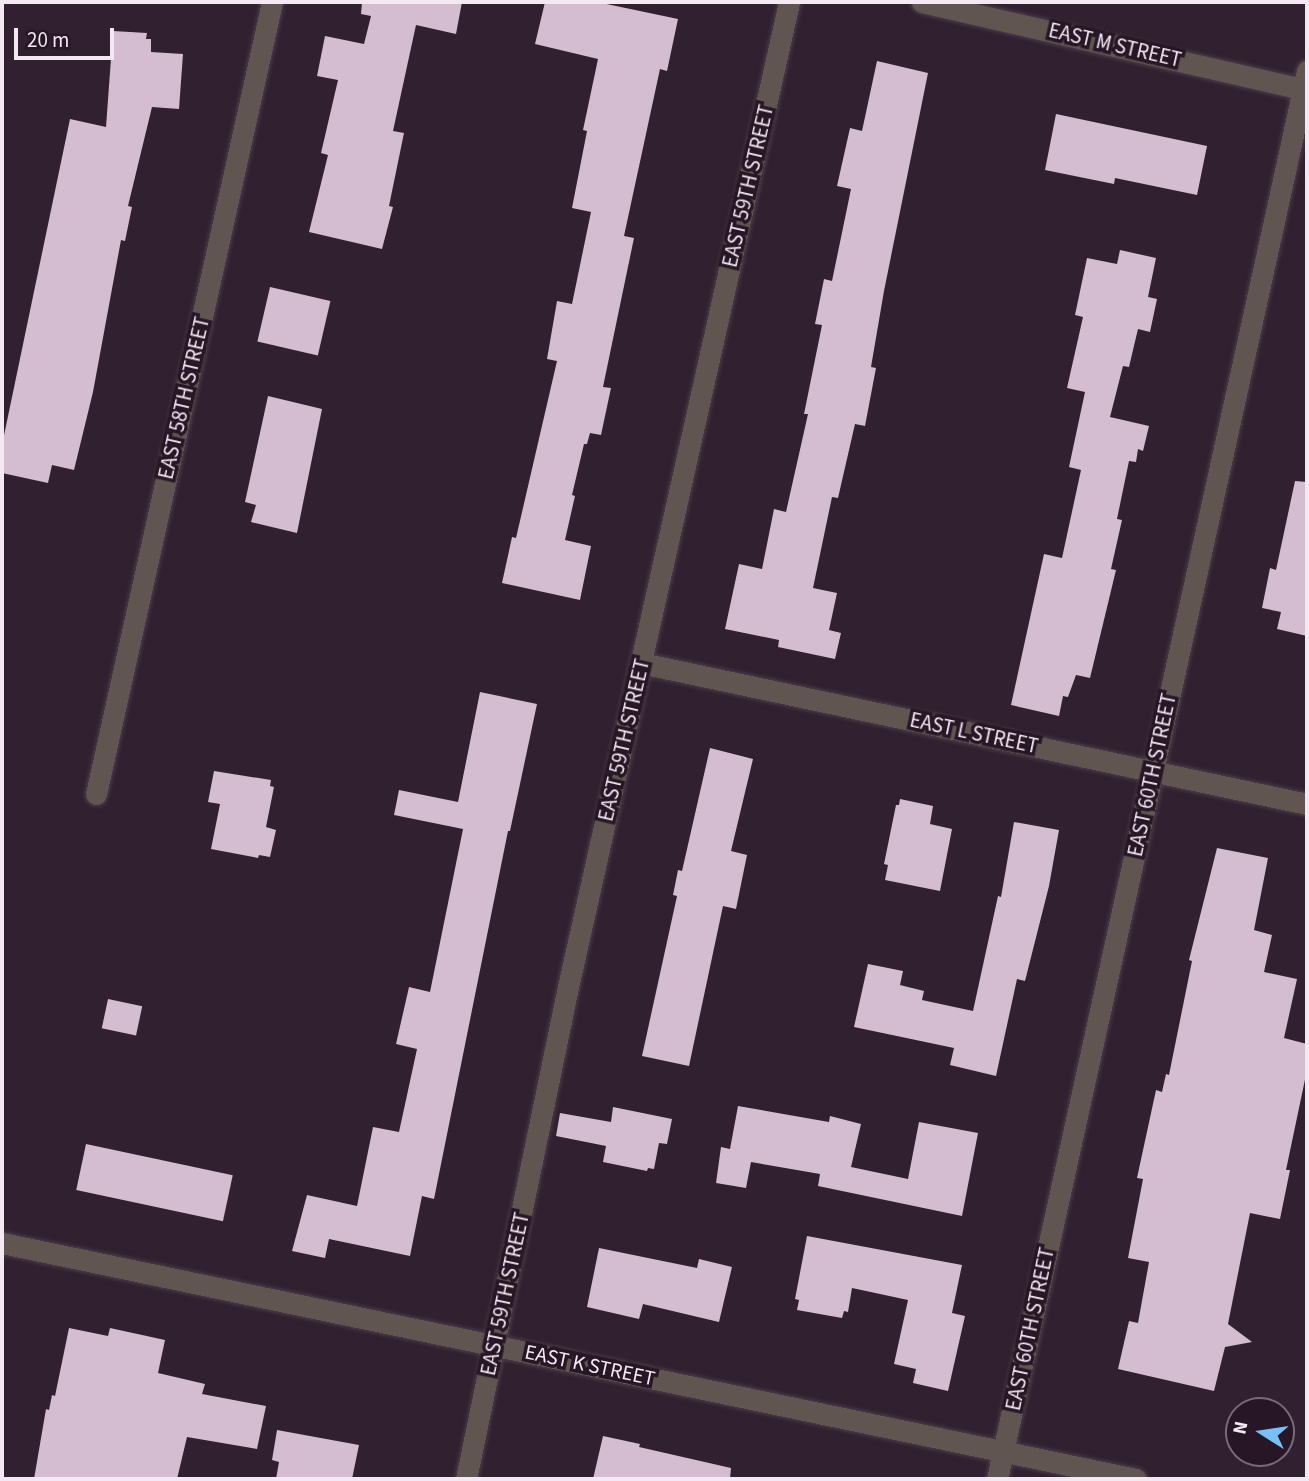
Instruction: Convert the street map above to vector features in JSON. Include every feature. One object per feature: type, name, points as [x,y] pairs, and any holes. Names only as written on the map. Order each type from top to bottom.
[{"type":"street","name":"EAST 58TH STREET","points":[[96,794],[272,2]]},
{"type":"street","name":"EAST 59TH STREET","points":[[466,1479],[568,987],[789,2]]},
{"type":"street","name":"EAST M STREET","points":[[922,2],[1306,83]]},
{"type":"street","name":"EAST 60TH STREET","points":[[997,1479],[1306,83]]},
{"type":"street","name":"EAST L STREET","points":[[641,663],[1307,804]]},
{"type":"street","name":"EAST K STREET","points":[[2,1243],[1136,1479]]},
{"type":"building","points":[[362,2],[462,2],[456,34],[416,25],[393,131],[404,133],[389,206],[393,207],[382,249],[309,232],[328,155],[321,153],[338,80],[317,76],[325,36],[364,44],[371,16],[361,14]]},
{"type":"building","points":[[545,2],[597,2],[678,19],[667,71],[660,69],[624,236],[634,238],[603,387],[611,388],[601,435],[590,433],[587,444],[584,444],[572,495],[575,496],[565,540],[591,546],[580,600],[502,583],[512,537],[516,538],[557,361],[547,359],[557,301],[572,304],[591,212],[572,208],[587,131],[583,130],[598,59],[535,44]]},
{"type":"building","points":[[113,31],[147,33],[146,39],[151,39],[151,52],[183,54],[179,109],[152,107],[128,206],[132,207],[125,241],[121,240],[93,392],[74,470],[52,465],[48,483],[2,473],[2,445],[70,119],[106,127]]},
{"type":"building","points":[[877,61],[928,73],[884,291],[871,367],[876,368],[865,426],[855,424],[838,498],[832,497],[813,588],[837,593],[829,630],[841,633],[835,659],[778,647],[779,640],[725,629],[739,564],[762,569],[774,509],[786,512],[808,414],[804,414],[822,325],[815,324],[824,279],[832,281],[851,189],[837,186],[850,128],[862,131]]},
{"type":"building","points":[[1056,114],[1207,146],[1197,195],[1115,178],[1114,184],[1045,170]]},
{"type":"building","points":[[1120,250],[1156,258],[1148,297],[1157,299],[1150,332],[1138,329],[1129,367],[1123,366],[1110,417],[1149,426],[1143,451],[1138,449],[1136,462],[1129,461],[1117,519],[1122,520],[1111,569],[1116,570],[1090,678],[1076,675],[1068,697],[1063,696],[1059,716],[1011,705],[1044,554],[1062,558],[1081,470],[1069,467],[1085,392],[1067,388],[1083,317],[1075,315],[1087,258],[1117,264]]},
{"type":"building","points":[[270,287],[330,301],[318,356],[257,342]]},
{"type":"building","points":[[268,396],[322,409],[297,533],[251,522],[256,505],[245,502]]},
{"type":"building","points":[[1295,481],[1307,482],[1307,636],[1277,629],[1281,612],[1262,608],[1270,568],[1276,570]]},
{"type":"building","points":[[480,692],[537,704],[508,831],[434,1199],[422,1196],[410,1256],[329,1239],[325,1258],[292,1251],[307,1195],[357,1206],[373,1127],[399,1132],[417,1049],[396,1044],[409,987],[430,992],[463,829],[394,815],[399,790],[458,802]]},
{"type":"building","points":[[710,748],[753,759],[731,851],[747,855],[736,909],[723,906],[689,1066],[642,1056],[677,896],[673,895],[678,870],[682,871]]},
{"type":"building","points":[[214,771],[271,780],[270,786],[274,787],[266,827],[276,830],[270,857],[259,855],[258,858],[211,849],[220,804],[208,802]]},
{"type":"building","points":[[900,799],[933,806],[930,824],[952,829],[940,891],[885,880],[888,865],[884,864],[896,805],[899,805]]},
{"type":"building","points":[[1014,822],[1059,830],[1049,886],[1025,981],[1017,979],[996,1076],[950,1065],[954,1048],[854,1027],[868,964],[903,971],[900,985],[924,991],[922,1000],[973,1011],[998,896],[1001,897]]},
{"type":"building","points":[[1217,848],[1268,858],[1254,930],[1272,935],[1264,972],[1297,979],[1284,1038],[1307,1044],[1307,1070],[1286,1170],[1290,1170],[1280,1219],[1250,1213],[1228,1324],[1252,1342],[1225,1347],[1214,1391],[1118,1369],[1129,1321],[1138,1323],[1149,1262],[1128,1258],[1143,1179],[1137,1178],[1156,1090],[1162,1092],[1166,1074],[1169,1075],[1192,961],[1189,960]]},
{"type":"building","points":[[108,999],[142,1006],[136,1036],[102,1028]]},
{"type":"building","points":[[738,1106],[829,1122],[830,1116],[861,1124],[851,1167],[908,1179],[919,1122],[978,1133],[962,1216],[818,1186],[820,1174],[751,1162],[746,1188],[716,1183],[721,1147],[730,1149]]},
{"type":"building","points":[[613,1107],[672,1119],[667,1144],[659,1143],[654,1169],[648,1168],[647,1171],[603,1162],[606,1146],[556,1136],[560,1113],[611,1122]]},
{"type":"building","points":[[86,1144],[233,1175],[223,1221],[76,1190]]},
{"type":"building","points":[[807,1236],[962,1265],[952,1313],[965,1316],[948,1391],[913,1383],[916,1369],[894,1364],[908,1300],[852,1288],[848,1312],[844,1311],[842,1318],[797,1310],[799,1300],[795,1299]]},
{"type":"building","points":[[599,1248],[697,1268],[699,1259],[732,1267],[719,1322],[643,1304],[639,1319],[587,1307]]},
{"type":"building","points":[[69,1328],[108,1336],[110,1328],[165,1340],[158,1373],[205,1384],[202,1394],[266,1406],[257,1449],[187,1437],[177,1479],[34,1479],[46,1409],[49,1410],[52,1395],[55,1396]]},
{"type":"building","points":[[277,1430],[359,1445],[352,1479],[276,1479],[279,1462],[272,1460]]},
{"type":"building","points":[[603,1436],[731,1468],[730,1479],[593,1479]]}]
